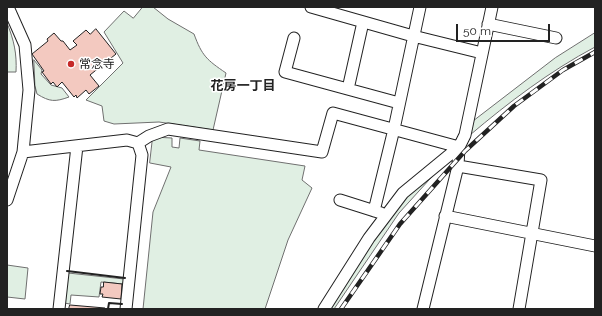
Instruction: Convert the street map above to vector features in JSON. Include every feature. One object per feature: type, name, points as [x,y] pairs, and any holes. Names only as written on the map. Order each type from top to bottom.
[{"type":"street","points":[[7,200],[23,152],[29,90],[25,44],[8,7]]},
{"type":"street","points":[[311,7],[339,11],[363,22],[482,53]]},
{"type":"street","points":[[374,210],[394,129],[420,7]]},
{"type":"street","points":[[324,309],[369,238],[403,193],[459,147],[465,136],[492,7]]},
{"type":"street","points":[[348,89],[363,22]]},
{"type":"street","points":[[488,24],[556,38]]},
{"type":"street","points":[[294,38],[285,72],[399,103]]},
{"type":"street","points":[[23,152],[127,140],[138,143],[149,136],[168,129],[322,152],[333,113],[459,147]]},
{"type":"street","points":[[126,309],[142,155],[138,143]]},
{"type":"street","points":[[59,309],[77,146]]},
{"type":"street","points":[[423,309],[458,166],[459,147]]},
{"type":"street","points":[[458,166],[541,180],[519,309]]},
{"type":"street","points":[[340,200],[387,214]]},
{"type":"street","points":[[445,216],[595,246]]},
{"type":"green space","points":[[143,7],[153,7],[168,19],[194,34],[206,57],[214,65],[226,73],[213,130],[159,122],[114,124],[104,121],[102,106],[86,100],[123,63],[104,32],[124,11],[133,18]]},
{"type":"green space","points":[[7,23],[12,35],[16,59],[16,72],[7,72]]},
{"type":"green space","points":[[595,33],[595,47],[562,66],[530,88],[470,135],[473,121],[555,58]]},
{"type":"green space","points":[[34,60],[42,70],[41,74],[51,85],[62,88],[69,97],[60,100],[53,100],[46,99],[37,94],[35,86]]},
{"type":"green space","points":[[153,137],[172,138],[172,147],[179,148],[180,138],[200,141],[199,150],[305,166],[302,180],[312,188],[288,240],[265,309],[143,309],[153,212],[171,167],[150,163]]},
{"type":"green space","points":[[439,169],[399,213],[334,309],[328,309],[364,253],[408,195]]},
{"type":"green space","points":[[7,265],[28,268],[25,299],[7,297]]},
{"type":"green space","points":[[68,273],[124,279],[123,284],[101,282],[99,297],[71,295],[70,304],[64,303]]},
{"type":"building","name":"常念寺","points":[[96,29],[116,54],[90,75],[99,86],[89,94],[86,90],[77,98],[76,95],[74,97],[62,82],[57,87],[53,82],[51,84],[32,54],[48,41],[47,39],[54,33],[70,50],[77,45],[73,41],[86,30],[90,34]]},
{"type":"building","points":[[104,282],[122,284],[121,299],[102,297],[103,294],[100,294],[101,287],[103,287]]},
{"type":"building","points":[[70,305],[105,308],[105,309],[69,309]]},
{"type":"railway","points":[[341,309],[400,224],[465,151],[514,106],[563,70],[595,52]]},
{"type":"wall","points":[[67,271],[125,278]]},
{"type":"wall","points":[[108,309],[109,303],[122,304]]},
{"type":"place","name":"常念寺","points":[[71,64]]},
{"type":"district","name":"花房一丁目","points":[[243,86]]}]
